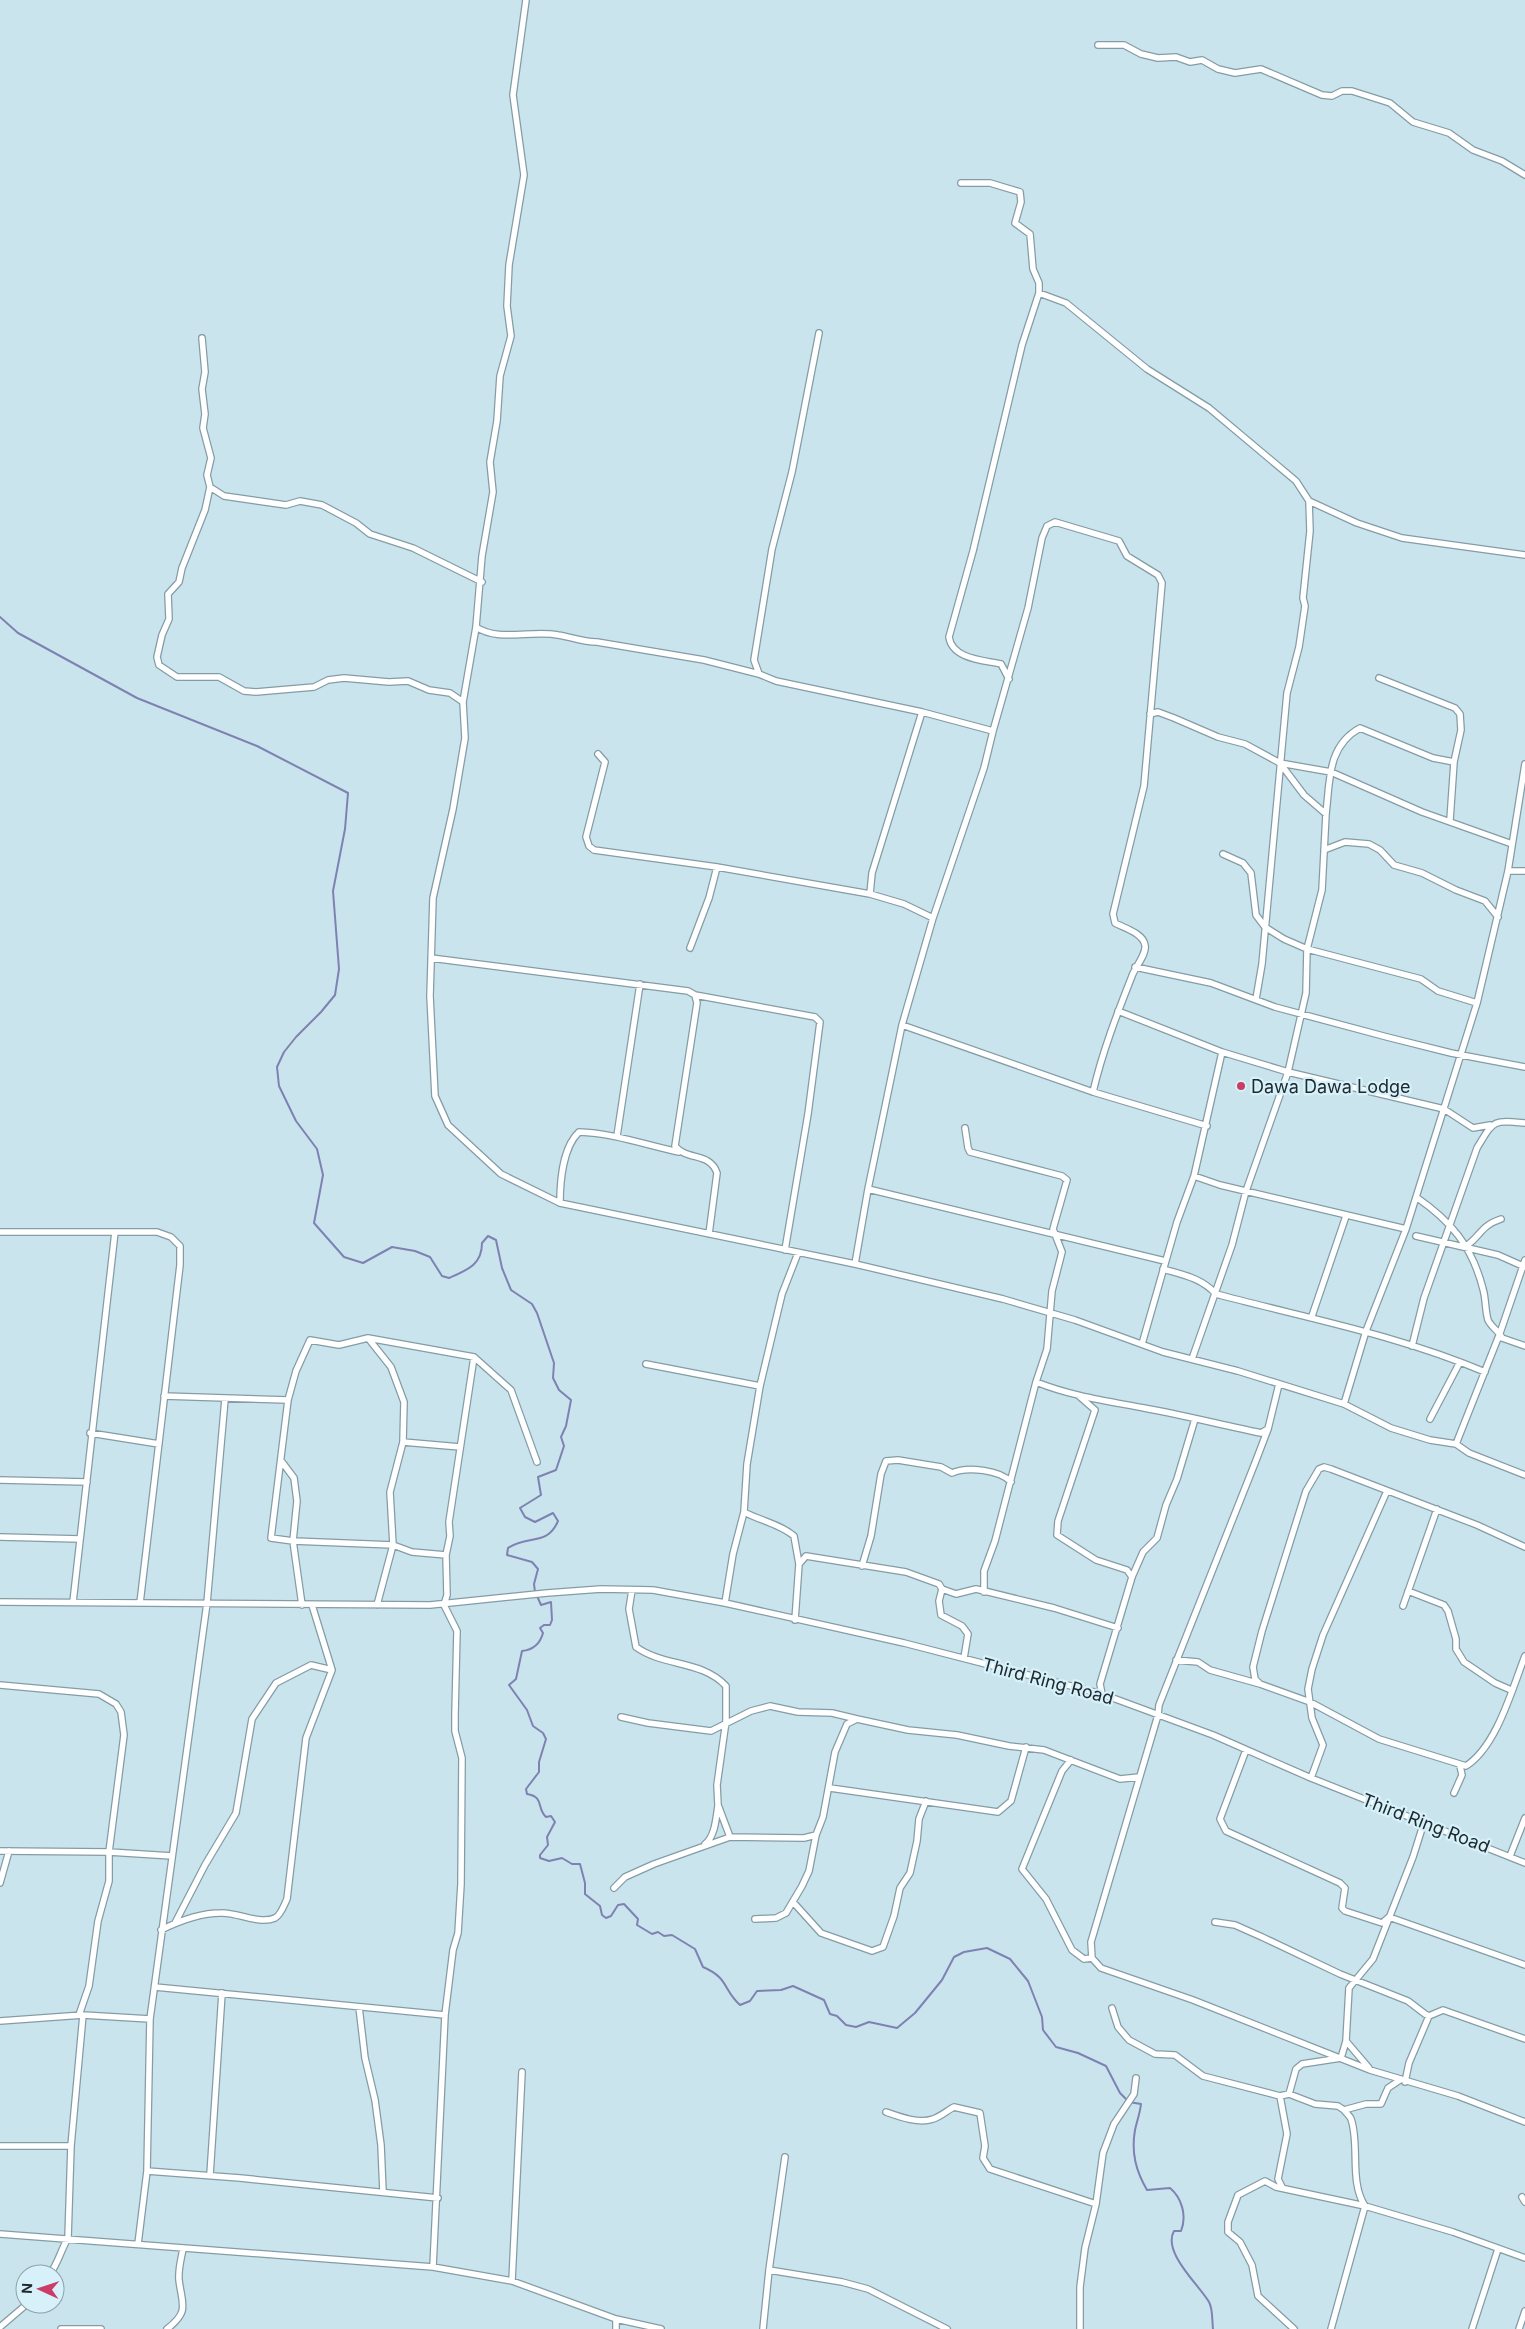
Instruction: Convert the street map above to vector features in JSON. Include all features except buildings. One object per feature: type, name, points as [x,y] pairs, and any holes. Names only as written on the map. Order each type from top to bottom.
[{"type":"street","points":[[526,0],[513,95],[524,175],[509,265],[507,306],[511,336],[500,376],[497,420],[490,462],[493,492],[482,556],[482,582],[476,627],[463,702],[465,738],[453,809],[433,898],[430,958],[435,1096],[448,1125],[501,1174],[560,1203],[855,1264],[1050,1312],[1142,1344],[1344,1404],[1391,1428],[1430,1440],[1456,1444],[1469,1452],[1525,1474]]},
{"type":"street","points":[[1098,46],[1124,45],[1141,54],[1158,58],[1176,57],[1190,62],[1202,60],[1218,69],[1235,73],[1261,69],[1322,95],[1332,96],[1342,91],[1352,91],[1370,96],[1390,103],[1413,122],[1448,133],[1473,150],[1502,161],[1525,175]]},
{"type":"street","points":[[960,184],[990,183],[1020,192],[1021,202],[1015,223],[1030,234],[1033,270],[1039,283],[1038,293],[1022,345],[973,551],[949,637],[950,645],[957,653],[1001,664],[1009,679]]},
{"type":"street","points":[[1038,293],[1066,303],[1147,369],[1210,408],[1296,481],[1309,501],[1310,531],[1304,598],[1305,606],[1299,647],[1287,694],[1265,927],[1256,998]]},
{"type":"street","points":[[759,674],[754,660],[772,550],[792,472],[819,333]]},
{"type":"street","points":[[202,338],[205,372],[202,389],[205,414],[203,428],[211,458],[207,475],[210,488],[204,510],[182,568],[179,582],[168,594],[169,619],[162,635],[157,657],[159,665],[177,677],[218,677],[244,691],[256,692],[314,687],[328,680],[344,678],[390,682],[408,680],[429,690],[450,693],[463,702]]},
{"type":"street","points":[[210,488],[224,496],[286,505],[300,501],[322,505],[356,523],[370,534],[413,548],[482,582]]},
{"type":"street","points":[[1309,501],[1402,538],[1525,555]]},
{"type":"street","points":[[855,1264],[868,1189],[902,1025],[933,918],[984,768],[1028,608],[1042,538],[1047,526],[1055,522],[1119,541],[1127,556],[1161,578],[1162,583],[1144,786],[1113,914],[1115,922],[1139,935],[1145,943],[1145,950],[1135,967],[1118,1011],[1093,1092]]},
{"type":"street","points":[[476,627],[484,632],[497,635],[558,635],[579,642],[597,642],[704,660],[759,674],[776,681],[922,712],[993,731]]},
{"type":"street","points":[[1379,678],[1455,708],[1460,714],[1461,730],[1454,762],[1450,820]]},
{"type":"street","points":[[870,894],[872,874],[922,712]]},
{"type":"street","points":[[1150,714],[1158,712],[1218,737],[1245,744],[1280,763],[1331,772],[1422,812],[1450,820],[1512,844]]},
{"type":"street","points":[[1192,1359],[1216,1294],[1217,1285],[1232,1245],[1246,1191],[1288,1072],[1306,993],[1307,950],[1322,890],[1326,814],[1335,752],[1347,735],[1360,728],[1433,758],[1454,762]]},
{"type":"street","points":[[598,754],[605,762],[586,837],[588,846],[594,850],[717,867],[870,894],[904,904],[933,918]]},
{"type":"street","points":[[1280,763],[1304,795],[1326,814]]},
{"type":"street","points":[[1344,1404],[1366,1331],[1406,1229],[1477,1003],[1508,871],[1525,764]]},
{"type":"street","points":[[1324,850],[1346,842],[1368,844],[1380,850],[1394,865],[1422,873],[1485,902],[1498,917]]},
{"type":"street","points":[[1223,854],[1243,864],[1251,873],[1256,915],[1265,927],[1284,939],[1307,950],[1421,979],[1438,991],[1477,1003]]},
{"type":"street","points":[[690,948],[709,898],[717,867]]},
{"type":"street","points":[[1508,871],[1525,871]]},
{"type":"street","points":[[430,958],[688,991],[695,995],[815,1017],[820,1022],[808,1114],[785,1250]]},
{"type":"street","points":[[1135,967],[1211,983],[1256,998],[1275,1007],[1396,1039],[1525,1067]]},
{"type":"street","points":[[616,1136],[640,984]]},
{"type":"street","points":[[679,1152],[675,1146],[697,1003],[695,995]]},
{"type":"street","points":[[1118,1011],[1222,1052],[1288,1072],[1444,1109],[1473,1128],[1482,1139]]},
{"type":"street","points":[[902,1025],[1093,1092],[1207,1126]]},
{"type":"street","points":[[1142,1344],[1165,1261],[1194,1176],[1207,1126],[1222,1052]]},
{"type":"street","points":[[1473,1128],[1490,1125],[1500,1120],[1525,1123]]},
{"type":"street","points":[[1412,1346],[1424,1298],[1442,1243],[1482,1139],[1490,1125]]},
{"type":"street","points":[[965,1128],[970,1152],[1062,1176],[1067,1180],[1053,1229],[1062,1252],[1052,1290],[1044,1361],[1036,1382],[1012,1482],[984,1571],[984,1592]]},
{"type":"street","points":[[560,1203],[560,1184],[572,1139],[579,1132],[616,1136],[634,1143],[710,1160],[718,1173],[709,1234]]},
{"type":"street","points":[[1194,1176],[1246,1191],[1406,1229]]},
{"type":"street","points":[[868,1189],[1165,1261]]},
{"type":"street","points":[[1416,1197],[1444,1216],[1466,1246],[1480,1275],[1490,1324],[1500,1333],[1502,1338],[1525,1346]]},
{"type":"street","points":[[1312,1316],[1346,1216]]},
{"type":"street","points":[[1466,1246],[1472,1242],[1480,1230],[1491,1222],[1501,1219]]},
{"type":"street","points":[[0,1232],[157,1232],[171,1237],[180,1246],[180,1265],[140,1603]]},
{"type":"street","points":[[73,1602],[87,1482],[90,1433],[115,1232]]},
{"type":"street","points":[[1416,1236],[1442,1243],[1466,1246],[1524,1264],[1500,1333],[1456,1444]]},
{"type":"street","points":[[725,1603],[733,1554],[744,1512],[747,1464],[760,1386],[782,1294],[798,1253]]},
{"type":"street","points":[[1163,1269],[1196,1278],[1206,1284],[1216,1294],[1312,1316],[1366,1331],[1460,1362],[1484,1372]]},
{"type":"street","points":[[368,1338],[391,1367],[404,1402],[403,1442],[390,1492],[393,1545],[377,1605]]},
{"type":"street","points":[[446,1555],[412,1552],[393,1545],[271,1538],[282,1462],[288,1400],[296,1372],[310,1340],[339,1345],[368,1338],[474,1357],[511,1390],[537,1462]]},
{"type":"street","points":[[433,2267],[438,2198],[445,2015],[460,1911],[462,1758],[455,1732],[456,1631],[444,1605],[447,1595],[446,1555],[450,1536],[449,1522],[474,1357]]},
{"type":"street","points":[[1430,1419],[1460,1362]]},
{"type":"street","points":[[646,1364],[760,1386]]},
{"type":"street","points":[[1036,1382],[1079,1396],[1261,1433],[1268,1429]]},
{"type":"street","points":[[1279,1384],[1268,1429],[1159,1705],[1158,1715],[1091,1942],[1092,1958],[1101,1968],[1193,2000],[1370,2070],[1458,2096],[1525,2122]]},
{"type":"street","points":[[164,1396],[288,1400]]},
{"type":"street","points":[[1079,1396],[1096,1410],[1058,1521],[1057,1535],[1096,1560],[1126,1570],[1132,1577]]},
{"type":"street","points":[[138,2244],[146,2171],[150,2019],[207,1603],[225,1399]]},
{"type":"street","points":[[1102,1694],[1100,1684],[1132,1577],[1144,1552],[1157,1538],[1195,1419]]},
{"type":"street","points":[[90,1433],[159,1444]]},
{"type":"street","points":[[403,1442],[460,1447]]},
{"type":"street","points":[[862,1566],[871,1536],[881,1474],[886,1462],[898,1460],[941,1467],[952,1473],[966,1469],[996,1472],[1006,1476],[1012,1482]]},
{"type":"street","points":[[282,1462],[294,1478],[297,1501],[293,1540],[302,1605]]},
{"type":"street","points":[[1260,1684],[1253,1667],[1262,1630],[1306,1491],[1319,1469],[1324,1467],[1437,1509],[1525,1547]]},
{"type":"street","points":[[0,1480],[87,1482]]},
{"type":"street","points":[[1311,1778],[1323,1745],[1312,1718],[1308,1689],[1311,1675],[1323,1635],[1387,1491]]},
{"type":"street","points":[[1402,1606],[1437,1509]]},
{"type":"street","points":[[744,1512],[761,1521],[784,1528],[794,1536],[799,1564],[795,1620]]},
{"type":"street","points":[[0,1537],[80,1539]]},
{"type":"street","points":[[799,1564],[806,1556],[812,1556],[906,1572],[939,1584],[942,1589],[956,1594],[976,1589],[1054,1608],[1118,1628]]},
{"type":"street","points":[[942,1589],[939,1601],[941,1614],[962,1626],[968,1634],[964,1658]]},
{"type":"street","points":[[632,1590],[629,1609],[636,1647],[646,1655],[703,1670],[717,1676],[726,1686],[726,1721],[717,1785],[718,1805],[709,1841],[699,1848]]},
{"type":"street","name":"Third Ring Road","points":[[0,1602],[444,1605],[548,1593],[652,1590],[725,1603],[964,1658],[1102,1694],[1525,1863]]},
{"type":"street","points":[[1408,1591],[1444,1605],[1456,1639],[1456,1649],[1464,1662],[1495,1683],[1511,1690]]},
{"type":"street","points":[[161,1930],[175,1923],[204,1914],[222,1912],[264,1920],[277,1917],[287,1899],[306,1738],[326,1680],[332,1670],[312,1605]]},
{"type":"street","points":[[1176,1660],[1198,1662],[1210,1670],[1260,1684],[1310,1702],[1379,1740],[1460,1766],[1466,1766],[1481,1752],[1502,1715],[1525,1656]]},
{"type":"street","points":[[175,1923],[205,1865],[236,1813],[252,1719],[276,1683],[311,1665],[332,1670]]},
{"type":"street","points":[[0,1685],[99,1694],[116,1704],[122,1712],[124,1735],[109,1852],[109,1881],[98,1921],[89,1986],[81,2015],[71,2146],[68,2238],[60,2251],[57,2264]]},
{"type":"street","points":[[621,1717],[648,1723],[711,1731],[720,1728],[726,1721],[770,1706],[798,1712],[848,1716],[908,1730],[1026,1746],[1071,1760],[1120,1779],[1139,1777]]},
{"type":"street","points":[[755,1919],[776,1918],[786,1913],[809,1871],[816,1835],[830,1788],[835,1752],[848,1724],[848,1716]]},
{"type":"street","points":[[848,1724],[857,1719]]},
{"type":"street","points":[[830,1788],[998,1812],[1004,1809],[1011,1801],[1026,1746]]},
{"type":"street","points":[[1246,1750],[1220,1819],[1226,1831],[1340,1882],[1345,1888],[1342,1908],[1345,1911],[1382,1923],[1389,1918]]},
{"type":"street","points":[[1071,1760],[1062,1771],[1022,1869],[1046,1899],[1072,1950],[1084,1959],[1092,1958]]},
{"type":"street","points":[[1454,1793],[1462,1775],[1460,1766]]},
{"type":"street","points":[[793,1902],[821,1933],[872,1951],[883,1947],[894,1916],[900,1888],[910,1873],[918,1841],[919,1819],[926,1801]]},
{"type":"street","points":[[718,1805],[730,1837]]},
{"type":"street","points":[[1510,1856],[1525,1818]]},
{"type":"street","points":[[1341,2058],[1346,2041],[1347,1996],[1349,1988],[1374,1959],[1414,1857],[1424,1822]]},
{"type":"street","points":[[614,1888],[625,1877],[640,1870],[730,1837],[761,1839],[804,1838],[816,1835]]},
{"type":"street","points":[[0,1851],[109,1852],[172,1856]]},
{"type":"street","points":[[0,1883],[9,1851]]},
{"type":"street","points":[[1389,1918],[1525,1965]]},
{"type":"street","points":[[1215,1922],[1235,1925],[1355,1981],[1408,2001],[1429,2016]]},
{"type":"street","points":[[155,1987],[445,2015]]},
{"type":"street","points":[[210,2176],[222,1993]]},
{"type":"street","points":[[359,2007],[365,2058],[375,2100],[381,2145],[383,2192]]},
{"type":"street","points":[[1112,2008],[1118,2027],[1129,2040],[1155,2054],[1175,2055],[1203,2076],[1280,2096],[1289,2094],[1315,2104],[1338,2106],[1347,2110],[1351,2118],[1360,2200],[1365,2206]]},
{"type":"street","points":[[1347,2110],[1361,2105],[1381,2104],[1388,2088],[1402,2081],[1429,2016],[1443,2010],[1525,2039]]},
{"type":"street","points":[[0,2021],[81,2015],[150,2019]]},
{"type":"street","points":[[1346,2041],[1370,2070]]},
{"type":"street","points":[[1289,2094],[1296,2069],[1302,2064],[1341,2058]]},
{"type":"street","points":[[512,2280],[522,2072]]},
{"type":"street","points":[[1080,2329],[1080,2287],[1085,2248],[1096,2204],[1106,2142],[1114,2124],[1134,2094],[1136,2078]]},
{"type":"street","points":[[1280,2096],[1287,2134],[1278,2179],[1282,2187]]},
{"type":"street","points":[[1351,2118],[1361,2105]]},
{"type":"street","points":[[886,2112],[903,2118],[922,2120],[933,2119],[954,2107],[980,2113],[985,2146],[983,2158],[990,2169],[1096,2204]]},
{"type":"street","points":[[0,2146],[71,2146]]},
{"type":"street","points":[[763,2329],[769,2270],[785,2158]]},
{"type":"street","points":[[146,2171],[438,2198]]},
{"type":"street","points":[[1294,2329],[1258,2296],[1252,2265],[1240,2242],[1228,2232],[1228,2222],[1238,2196],[1265,2181],[1276,2187],[1365,2206],[1453,2232],[1525,2258]]},
{"type":"street","points":[[1330,2329],[1365,2206]]},
{"type":"street","points":[[0,2234],[433,2267],[512,2280],[616,2319],[662,2329]]},
{"type":"street","points":[[167,2329],[177,2320],[183,2309],[179,2272],[183,2249]]},
{"type":"street","points":[[1472,2329],[1498,2249]]},
{"type":"street","points":[[769,2270],[842,2282],[868,2289],[946,2329]]},
{"type":"street","points":[[1520,2329],[1525,2312]]},
{"type":"street","points":[[0,2327],[15,2314]]},
{"type":"street","points":[[616,2319],[616,2329]]},
{"type":"street","points":[[61,2329],[101,2329]]},
{"type":"waterway","points":[[0,617],[18,633],[137,698],[257,746],[348,793],[345,829],[333,891],[339,969],[335,995],[284,1052],[277,1067],[279,1086],[296,1121],[317,1149],[323,1175],[314,1223],[344,1257],[363,1263],[392,1247],[415,1251],[430,1257],[442,1276],[449,1278],[476,1262],[482,1243],[488,1236],[496,1240],[502,1268],[511,1290],[532,1304],[537,1313],[554,1363],[553,1378],[559,1390],[571,1400],[566,1426],[561,1437],[564,1446],[556,1470],[538,1477],[541,1495],[520,1508],[525,1517],[535,1522],[553,1513],[558,1521],[554,1529],[543,1537],[515,1544],[508,1548],[507,1555],[532,1562],[538,1569],[534,1584],[535,1592]]},
{"type":"waterway","points":[[537,1596],[541,1605],[551,1602],[552,1620],[550,1625],[544,1625],[540,1628],[543,1633],[538,1643],[532,1648],[522,1651],[516,1679],[509,1685],[527,1710],[533,1726],[543,1733],[546,1739],[539,1762],[539,1772],[526,1789],[527,1794],[533,1795],[538,1800],[543,1814],[546,1817],[551,1816],[555,1822],[547,1837],[548,1845],[540,1855],[540,1858],[549,1861],[562,1858],[572,1864],[580,1864],[585,1883],[585,1894],[600,1906],[602,1915],[606,1918],[611,1916],[618,1905],[624,1904],[638,1919],[637,1925],[652,1934],[658,1932],[664,1936],[672,1935],[695,1949],[703,1967],[722,1980],[740,2005],[750,2001],[757,1991],[781,1990],[793,1986],[824,2000],[830,2014],[837,2016],[846,2025],[856,2027],[869,2022],[897,2028],[915,2013],[942,1980],[954,1957],[964,1952],[987,1948],[1010,1959],[1028,1981],[1042,2017],[1043,2030],[1056,2047],[1078,2053],[1106,2066],[1120,2093],[1129,2102],[1141,2104],[1134,2138],[1134,2154],[1137,2169],[1147,2190],[1170,2188],[1178,2197],[1184,2219],[1181,2231],[1174,2231],[1172,2239],[1173,2249],[1183,2268],[1209,2302],[1212,2312],[1213,2329]]},
{"type":"place","name":"Dawa Dawa Lodge","points":[[1241,1086]]}]
